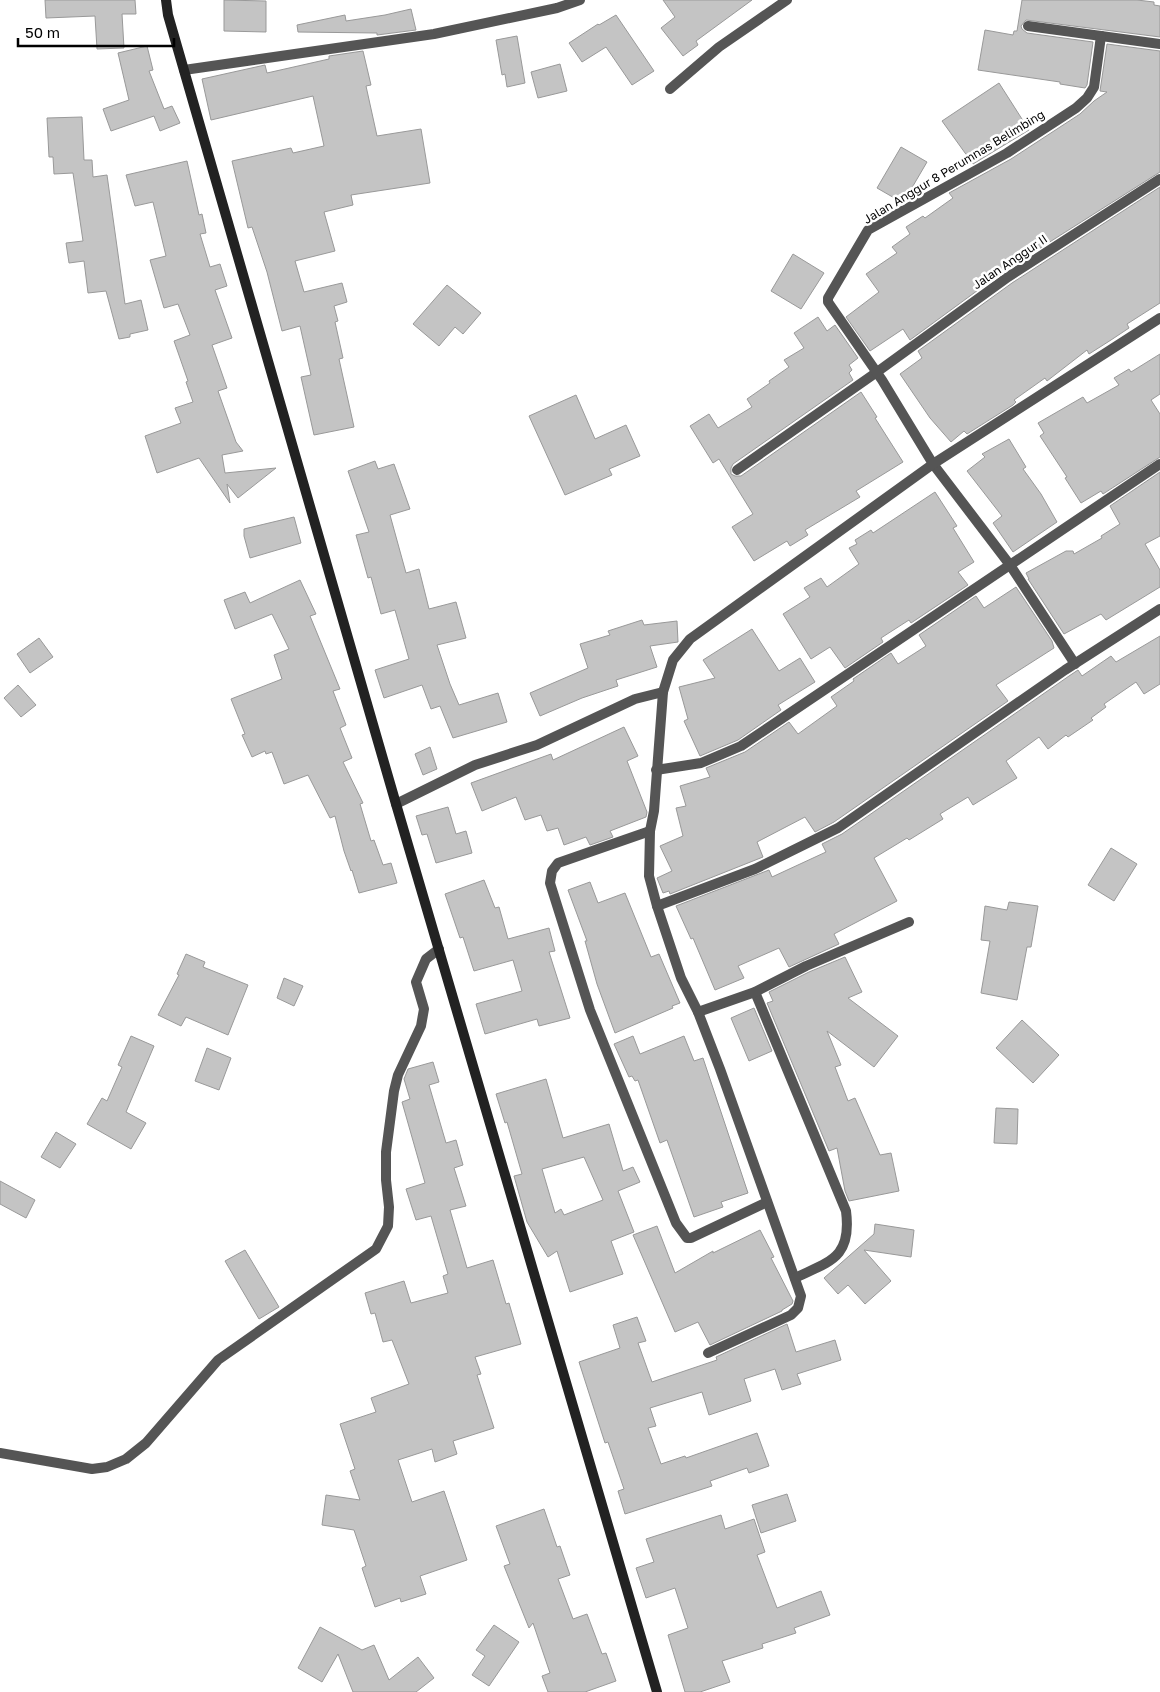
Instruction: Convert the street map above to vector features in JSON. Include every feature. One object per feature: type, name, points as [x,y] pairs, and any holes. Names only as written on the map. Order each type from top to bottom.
[{"type":"street","points":[[166,0],[168,15],[396,804],[657,1692]]},
{"type":"street","points":[[184,70],[434,34],[557,8],[580,0]]},
{"type":"street","points":[[670,89],[718,47],[787,0]]},
{"type":"street","points":[[1028,26],[1160,44]]},
{"type":"street","name":"Jalan Anggur 8 Perumnas Belimbing","points":[[877,372],[828,302],[829,294],[868,230],[1006,153],[1076,108],[1087,98],[1094,87],[1102,36]]},
{"type":"street","name":"Jalan Anggur II","points":[[737,470],[1008,277],[1160,179]]},
{"type":"street","points":[[708,1353],[791,1315],[798,1308],[801,1296],[798,1277],[767,1202],[720,1069],[698,1012],[681,978],[649,876],[650,830],[654,811],[663,692],[673,660],[690,638],[933,464],[1160,318]]},
{"type":"street","points":[[877,372],[933,464],[1010,565],[1075,664]]},
{"type":"street","points":[[656,770],[701,763],[741,746],[1160,464]]},
{"type":"street","points":[[657,906],[755,870],[838,828],[1075,664],[1160,609]]},
{"type":"street","points":[[396,804],[476,765],[537,745],[634,699],[663,692]]},
{"type":"street","points":[[650,830],[558,863],[552,871],[550,883],[590,1010],[676,1223],[684,1235],[687,1238],[691,1238],[767,1202]]},
{"type":"street","points":[[698,1012],[755,992],[806,966],[909,922]]},
{"type":"street","points":[[0,1453],[92,1470],[107,1467],[126,1459],[146,1443],[218,1360],[376,1250],[388,1226],[390,1207],[386,1180],[386,1152],[394,1091],[398,1076],[421,1026],[424,1009],[416,982],[426,960],[439,949]]},
{"type":"street","points":[[755,992],[846,1212],[848,1228],[842,1247],[830,1261],[798,1277]]},
{"type":"building","points":[[45,0],[135,0],[136,14],[122,14],[124,48],[97,49],[95,16],[46,18]]},
{"type":"building","points":[[224,0],[266,1],[266,32],[224,31]]},
{"type":"building","points":[[663,0],[752,0],[696,41],[698,45],[683,56],[661,28],[675,17]]},
{"type":"building","points":[[1022,0],[1137,0],[1154,2],[1154,5],[1160,6],[1160,37],[1026,20],[1021,26],[1027,33],[1093,42],[1085,88],[1060,84],[1060,82],[978,70],[985,30],[1013,35],[1014,31],[1017,31]]},
{"type":"building","points":[[411,9],[416,30],[377,35],[377,33],[298,32],[297,25],[345,15],[346,21]]},
{"type":"building","points":[[616,15],[654,71],[632,85],[606,47],[582,62],[569,43]]},
{"type":"building","points":[[517,36],[525,83],[507,87],[505,74],[502,75],[496,40]]},
{"type":"building","points":[[1107,44],[1160,51],[1160,172],[1004,271],[910,340],[903,329],[870,351],[846,317],[879,292],[866,274],[897,253],[892,247],[910,234],[906,227],[923,216],[925,218],[953,198],[949,193],[1011,159],[1080,114],[1107,92],[1100,91]]},
{"type":"building","points":[[147,46],[153,70],[149,71],[164,109],[172,106],[180,123],[160,131],[154,116],[111,131],[103,109],[129,100],[118,53]]},
{"type":"building","points":[[363,51],[371,85],[366,86],[377,136],[421,129],[430,183],[351,195],[353,205],[324,212],[335,251],[295,261],[304,292],[342,283],[347,302],[334,306],[338,321],[335,322],[343,358],[339,359],[354,427],[314,435],[301,377],[311,375],[300,326],[282,331],[267,272],[252,227],[248,228],[232,161],[291,148],[293,153],[324,146],[313,96],[211,120],[202,79],[265,65],[267,73],[329,59],[329,56]]},
{"type":"building","points":[[560,64],[567,91],[538,98],[531,72]]},
{"type":"building","points":[[999,83],[1029,130],[973,164],[942,121]]},
{"type":"building","points":[[82,117],[84,160],[92,160],[93,177],[107,175],[125,304],[141,300],[148,330],[130,334],[130,337],[119,339],[106,291],[88,293],[84,261],[69,263],[66,243],[83,241],[73,173],[54,174],[53,157],[49,157],[47,118]]},
{"type":"building","points":[[901,147],[927,162],[903,203],[877,188]]},
{"type":"building","points":[[187,161],[199,215],[202,214],[206,233],[200,234],[210,267],[220,264],[227,286],[215,290],[232,338],[212,345],[227,388],[218,391],[236,442],[243,451],[222,455],[225,473],[276,468],[238,498],[227,484],[230,503],[199,458],[157,473],[145,436],[181,423],[175,408],[193,402],[174,341],[190,335],[178,304],[164,308],[150,260],[166,256],[153,202],[135,206],[126,175]]},
{"type":"building","points":[[1160,187],[1160,303],[1127,324],[1129,328],[1111,340],[1089,354],[1087,350],[1047,381],[1045,378],[1014,400],[1016,402],[1013,405],[967,434],[964,431],[951,442],[930,418],[900,374],[922,358],[918,351],[1012,283]]},
{"type":"building","points":[[793,254],[824,273],[801,309],[771,291]]},
{"type":"building","points":[[447,285],[481,313],[463,334],[455,327],[439,346],[413,324]]},
{"type":"building","points":[[818,317],[827,331],[835,325],[858,358],[849,365],[852,370],[849,373],[853,380],[733,464],[731,474],[741,476],[861,392],[903,462],[856,491],[860,497],[805,530],[808,535],[790,546],[787,541],[754,561],[732,527],[753,514],[719,459],[713,463],[690,426],[709,414],[718,428],[752,407],[747,399],[789,367],[784,360],[804,348],[794,333]]},
{"type":"building","points":[[1160,354],[1160,394],[1151,400],[1160,414],[1160,457],[1103,494],[1101,491],[1081,503],[1065,478],[1067,477],[1040,436],[1044,433],[1038,423],[1083,397],[1087,403],[1119,385],[1114,378],[1129,369],[1131,372]]},
{"type":"building","points":[[576,395],[595,439],[626,425],[640,456],[609,469],[612,475],[565,495],[529,416]]},
{"type":"building","points":[[1009,439],[1026,467],[1023,469],[1041,494],[1057,522],[1013,552],[993,523],[1002,516],[967,471],[985,457],[982,454]]},
{"type":"building","points":[[375,461],[378,469],[394,464],[410,509],[390,515],[406,573],[419,569],[429,609],[456,602],[466,638],[437,645],[459,705],[498,693],[507,722],[453,738],[440,706],[431,709],[422,685],[384,698],[375,670],[409,659],[395,610],[381,614],[371,577],[368,578],[356,535],[369,532],[348,471]]},
{"type":"building","points":[[1160,472],[1160,536],[1145,544],[1160,570],[1160,587],[1106,620],[1101,614],[1064,634],[1026,573],[1066,551],[1073,551],[1074,554],[1102,538],[1101,536],[1120,524],[1110,506]]},
{"type":"building","points":[[935,492],[957,526],[953,528],[974,562],[958,572],[968,585],[911,623],[909,620],[881,638],[883,642],[845,668],[830,647],[811,659],[783,614],[810,597],[804,588],[821,578],[827,587],[859,564],[849,548],[857,544],[855,540],[871,530],[873,533]]},
{"type":"building","points":[[294,517],[301,543],[250,558],[244,529]]},
{"type":"building","points":[[300,580],[316,614],[310,616],[340,689],[333,691],[346,725],[340,728],[352,758],[343,762],[363,803],[360,804],[371,841],[374,840],[383,865],[391,863],[397,883],[359,893],[344,851],[335,816],[330,818],[308,775],[284,784],[272,752],[266,754],[265,751],[252,757],[242,735],[245,734],[231,699],[282,679],[274,655],[289,649],[272,614],[235,629],[224,600],[245,592],[250,603]]},
{"type":"building","points":[[1016,587],[1052,641],[1054,648],[996,685],[1008,701],[834,822],[815,832],[805,817],[757,842],[763,857],[670,894],[669,891],[663,893],[657,878],[672,871],[660,846],[683,836],[676,808],[686,806],[680,786],[710,777],[706,768],[745,752],[789,722],[798,734],[837,706],[831,697],[854,681],[853,679],[891,653],[898,664],[926,646],[919,635],[976,596],[984,608]]},
{"type":"building","points":[[642,620],[644,625],[677,621],[678,642],[650,646],[657,667],[616,680],[618,686],[582,698],[540,716],[530,693],[588,668],[580,644],[610,635],[608,631]]},
{"type":"building","points":[[752,629],[779,671],[800,658],[815,682],[778,705],[781,710],[738,740],[700,756],[684,721],[688,719],[679,687],[715,678],[703,660]]},
{"type":"building","points":[[1160,636],[1160,684],[1144,694],[1136,682],[1104,704],[1106,707],[1091,718],[1093,720],[1068,737],[1066,735],[1048,749],[1039,737],[1006,761],[1017,778],[973,805],[968,797],[940,814],[943,819],[909,840],[907,838],[874,858],[897,901],[834,934],[839,944],[789,967],[779,948],[738,966],[744,978],[715,990],[693,938],[691,939],[676,906],[769,870],[772,877],[826,852],[822,844],[842,834],[1078,670],[1082,676],[1111,656],[1116,662]]},
{"type":"building","points":[[39,638],[53,657],[30,673],[17,654]]},
{"type":"building","points":[[18,685],[36,705],[21,717],[4,698]]},
{"type":"building","points":[[624,727],[638,756],[627,761],[647,812],[646,817],[610,831],[613,837],[590,845],[586,837],[564,845],[558,828],[547,831],[541,815],[525,820],[516,797],[482,811],[471,783],[551,754],[553,760]]},
{"type":"building","points":[[430,747],[437,769],[423,775],[415,754]]},
{"type":"building","points":[[448,807],[456,834],[466,831],[472,853],[436,863],[427,834],[422,835],[416,816]]},
{"type":"building","points":[[1111,848],[1137,864],[1114,901],[1088,885]]},
{"type":"building","points":[[484,880],[495,908],[499,907],[508,939],[549,928],[555,951],[549,952],[570,1018],[539,1026],[537,1019],[485,1034],[476,1004],[522,991],[513,960],[474,971],[463,937],[460,938],[445,894]]},
{"type":"building","points":[[590,882],[598,903],[625,893],[651,957],[659,954],[680,1003],[672,1006],[673,1008],[615,1033],[597,984],[585,941],[587,941],[568,890]]},
{"type":"building","points":[[1009,902],[1038,906],[1031,947],[1027,947],[1017,1000],[981,993],[990,941],[981,940],[985,906],[1007,910]]},
{"type":"building","points":[[186,954],[205,962],[203,967],[248,985],[228,1035],[186,1017],[181,1026],[158,1015],[179,975],[177,974]]},
{"type":"building","points":[[845,957],[862,992],[848,998],[898,1036],[874,1067],[827,1031],[841,1065],[835,1067],[848,1101],[855,1098],[880,1155],[891,1153],[899,1191],[849,1201],[845,1191],[837,1148],[829,1151],[767,1003],[773,1001],[769,992]]},
{"type":"building","points":[[284,978],[303,986],[294,1006],[277,998]]},
{"type":"building","points":[[754,1008],[772,1051],[749,1061],[731,1018]]},
{"type":"building","points":[[1022,1020],[1059,1055],[1033,1083],[996,1048]]},
{"type":"building","points":[[131,1036],[154,1046],[126,1112],[146,1123],[131,1149],[87,1124],[102,1098],[107,1101],[122,1067],[118,1065]]},
{"type":"building","points":[[633,1036],[640,1054],[684,1036],[694,1061],[703,1058],[748,1193],[721,1202],[723,1207],[694,1217],[667,1140],[660,1143],[638,1080],[635,1081],[632,1076],[629,1077],[614,1044]]},
{"type":"building","points":[[207,1048],[231,1058],[219,1090],[195,1081]]},
{"type":"building","points":[[433,1062],[439,1082],[429,1085],[446,1143],[456,1140],[463,1165],[454,1168],[466,1206],[450,1210],[467,1268],[493,1260],[506,1304],[509,1303],[521,1344],[475,1357],[481,1374],[477,1375],[494,1428],[453,1441],[457,1454],[435,1462],[432,1449],[398,1460],[412,1502],[444,1491],[467,1560],[420,1576],[426,1594],[401,1602],[400,1598],[375,1607],[362,1568],[366,1566],[354,1530],[322,1525],[326,1495],[360,1500],[350,1471],[355,1469],[340,1424],[376,1412],[371,1398],[409,1384],[392,1340],[383,1342],[375,1313],[371,1314],[365,1293],[404,1281],[411,1303],[448,1293],[443,1276],[448,1274],[431,1216],[416,1220],[406,1189],[425,1183],[402,1102],[410,1099],[404,1079],[408,1069]]},
{"type":"building","points":[[546,1079],[563,1138],[609,1124],[623,1171],[633,1167],[640,1182],[618,1191],[634,1232],[611,1241],[623,1274],[570,1292],[557,1251],[548,1257],[527,1222],[514,1176],[522,1174],[507,1122],[505,1123],[496,1094]],"holes":[[[584,1157],[603,1200],[564,1215],[561,1209],[555,1213],[542,1169]]]},
{"type":"building","points":[[996,1108],[1018,1109],[1017,1144],[994,1143]]},
{"type":"building","points":[[56,1132],[76,1144],[60,1168],[41,1157]]},
{"type":"building","points":[[0,1181],[35,1200],[26,1218],[0,1204]]},
{"type":"building","points":[[875,1224],[914,1230],[911,1257],[864,1250],[891,1281],[865,1304],[848,1285],[838,1294],[824,1278],[874,1234]]},
{"type":"building","points":[[657,1226],[675,1273],[713,1251],[713,1253],[760,1230],[774,1257],[771,1258],[793,1301],[792,1304],[782,1311],[710,1345],[698,1322],[675,1332],[633,1235]]},
{"type":"building","points":[[245,1250],[279,1307],[259,1319],[225,1261]]},
{"type":"building","points":[[637,1317],[646,1341],[638,1343],[652,1382],[717,1360],[716,1357],[787,1324],[796,1352],[835,1340],[841,1360],[797,1374],[801,1384],[782,1390],[775,1369],[744,1379],[751,1401],[709,1415],[702,1392],[650,1408],[656,1426],[648,1428],[661,1464],[685,1456],[686,1458],[757,1433],[769,1466],[749,1473],[747,1468],[710,1481],[712,1486],[625,1514],[618,1491],[624,1489],[608,1442],[605,1443],[579,1362],[620,1348],[613,1325]]},
{"type":"building","points":[[787,1494],[796,1521],[761,1533],[752,1505]]},
{"type":"building","points":[[544,1509],[557,1547],[560,1546],[570,1575],[558,1579],[573,1619],[587,1614],[602,1654],[606,1653],[616,1681],[585,1692],[548,1692],[542,1676],[550,1673],[533,1623],[529,1628],[504,1566],[510,1564],[496,1526]]},
{"type":"building","points":[[721,1515],[725,1529],[754,1519],[765,1552],[757,1555],[777,1608],[821,1591],[830,1615],[794,1628],[796,1633],[762,1644],[763,1648],[722,1661],[730,1682],[700,1692],[685,1692],[668,1635],[688,1628],[675,1588],[646,1598],[636,1568],[654,1562],[646,1539]]},
{"type":"building","points":[[494,1625],[519,1642],[489,1686],[472,1675],[485,1656],[476,1650]]},
{"type":"building","points":[[320,1627],[362,1650],[374,1645],[389,1680],[418,1657],[434,1678],[416,1692],[353,1692],[338,1654],[322,1682],[298,1668]]}]
